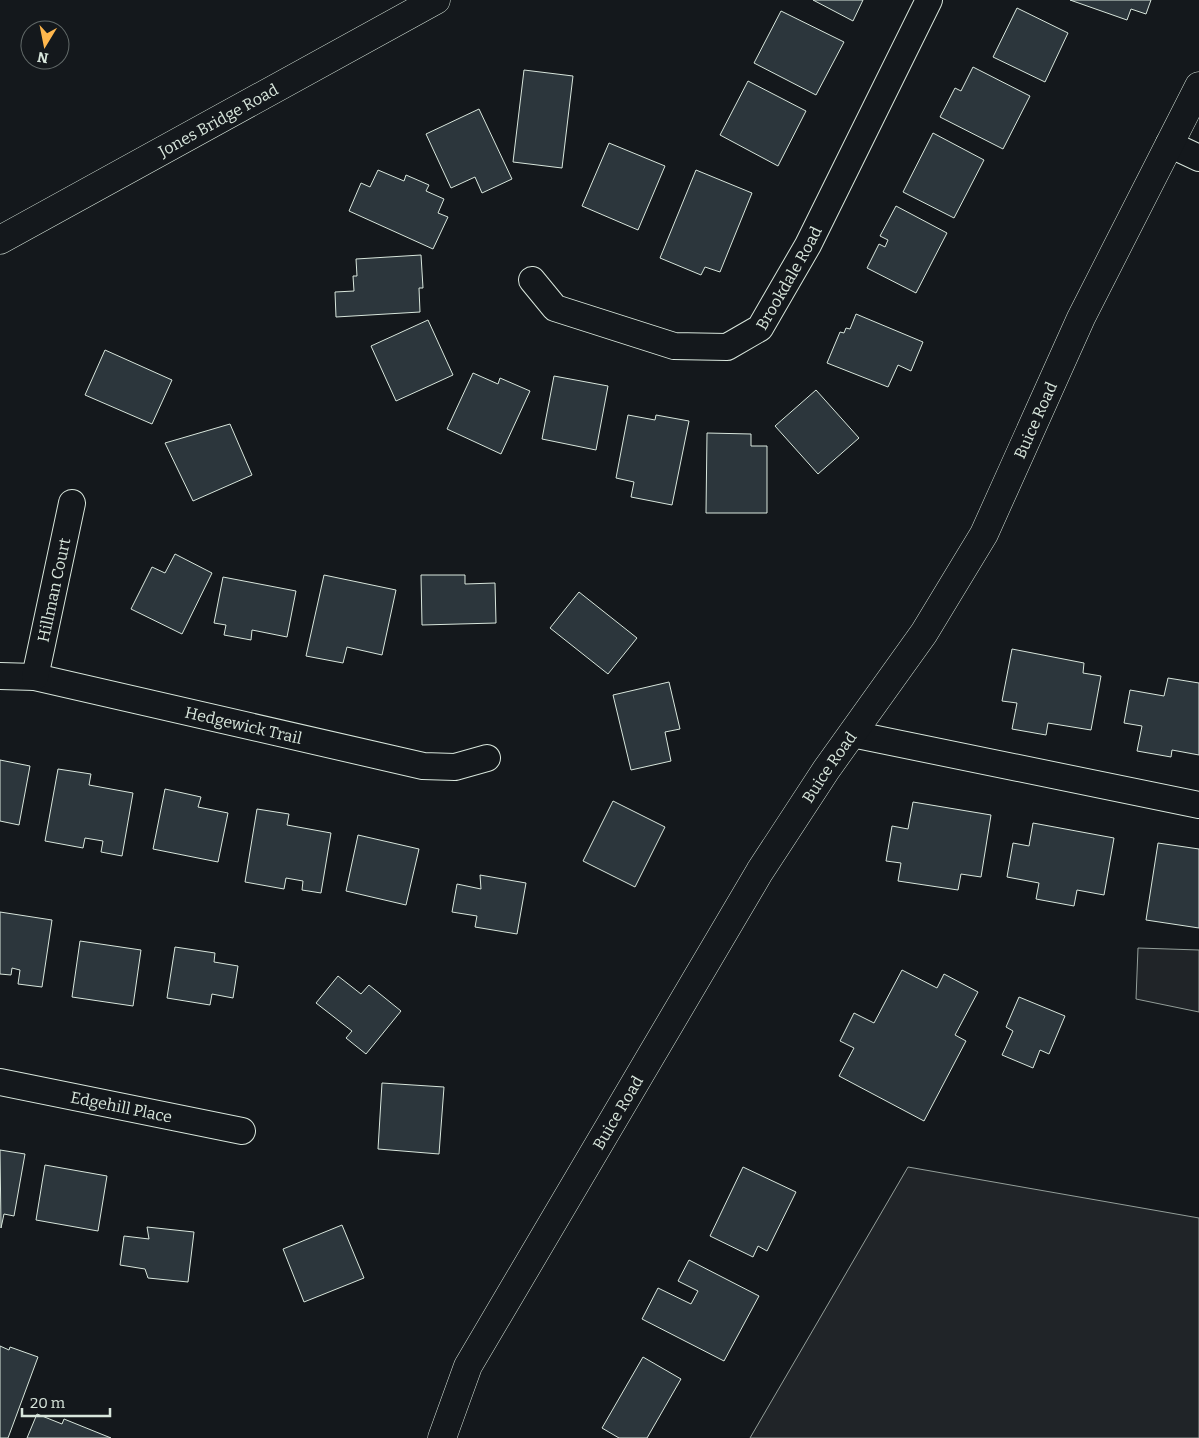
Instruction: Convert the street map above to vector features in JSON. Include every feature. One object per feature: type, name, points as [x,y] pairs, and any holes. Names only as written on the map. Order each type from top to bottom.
[{"type":"street","name":"Jones Bridge Road","points":[[0,240],[436,0]]},
{"type":"street","name":"Brookdale Road","points":[[532,280],[555,308],[674,346],[727,347],[760,328],[808,245],[929,0]]},
{"type":"street","name":"Buice Road","points":[[442,1438],[468,1366],[760,871],[826,770],[924,633],[984,534],[1081,318],[1199,86]]},
{"type":"street","points":[[1169,144],[1199,158]]},
{"type":"street","name":"Hillman Court","points":[[34,677],[72,503]]},
{"type":"street","name":"Hedgewick Trail","points":[[0,676],[34,677],[423,766],[456,767],[487,758]]},
{"type":"street","points":[[852,734],[1199,805]]},
{"type":"street","name":"Edgehill Place","points":[[0,1082],[242,1131]]},
{"type":"shaded area","points":[[1138,948],[1199,950],[1199,1012],[1136,999]]},
{"type":"shaded area","points":[[908,1167],[1199,1218],[1199,1438],[750,1438]]},
{"type":"building","points":[[813,0],[863,0],[853,21]]},
{"type":"building","points":[[1070,0],[1151,0],[1146,14],[1131,9],[1127,20]]},
{"type":"building","points":[[1017,8],[1068,33],[1045,82],[993,57]]},
{"type":"building","points":[[781,11],[844,42],[816,95],[754,63]]},
{"type":"building","points":[[973,67],[1030,96],[1003,149],[940,117],[955,88],[961,91]]},
{"type":"building","points":[[524,70],[573,76],[562,168],[513,162]]},
{"type":"building","points":[[748,81],[806,111],[778,166],[720,135]]},
{"type":"building","points":[[479,109],[512,179],[482,193],[475,177],[451,188],[426,134]]},
{"type":"building","points":[[933,133],[984,160],[954,218],[903,192]]},
{"type":"building","points":[[609,143],[665,166],[638,230],[582,206]]},
{"type":"building","points":[[378,170],[404,181],[406,175],[429,185],[426,191],[444,199],[438,213],[448,217],[433,249],[349,211],[361,183],[370,187]]},
{"type":"building","points":[[696,170],[752,193],[720,272],[705,267],[701,275],[660,258]]},
{"type":"building","points":[[896,206],[947,233],[916,293],[867,268],[879,244],[885,247],[888,240],[880,236]]},
{"type":"building","points":[[421,255],[423,288],[419,288],[420,312],[336,317],[335,292],[354,291],[353,276],[357,276],[356,259]]},
{"type":"building","points":[[856,314],[923,342],[911,371],[898,365],[888,387],[827,363],[840,332],[844,333],[846,328],[850,329]]},
{"type":"building","points":[[428,320],[453,375],[396,401],[371,346]]},
{"type":"building","points":[[105,350],[172,380],[152,424],[85,395]]},
{"type":"building","points":[[473,373],[498,384],[500,378],[530,391],[501,454],[447,429]]},
{"type":"building","points":[[554,376],[608,386],[596,450],[542,439]]},
{"type":"building","points":[[816,390],[859,438],[818,474],[775,426]]},
{"type":"building","points":[[628,415],[655,420],[656,415],[689,421],[672,505],[631,497],[634,482],[616,478]]},
{"type":"building","points":[[230,424],[252,475],[193,501],[165,443]]},
{"type":"building","points":[[707,433],[751,434],[751,446],[767,446],[767,513],[706,513]]},
{"type":"building","points":[[175,554],[212,573],[182,634],[131,609],[152,567],[165,573]]},
{"type":"building","points":[[324,575],[396,590],[382,655],[347,647],[343,663],[306,656]]},
{"type":"building","points":[[421,575],[465,575],[465,584],[495,583],[496,623],[422,625]]},
{"type":"building","points":[[223,577],[296,591],[287,637],[252,630],[251,640],[224,635],[226,625],[214,623]]},
{"type":"building","points":[[579,592],[637,638],[608,674],[550,628]]},
{"type":"building","points":[[1012,649],[1084,663],[1083,673],[1101,676],[1091,730],[1048,723],[1046,735],[1012,729],[1017,703],[1002,701]]},
{"type":"building","points":[[1168,678],[1199,683],[1199,755],[1172,750],[1171,757],[1137,751],[1142,726],[1124,723],[1130,690],[1164,696]]},
{"type":"building","points":[[669,682],[680,729],[665,732],[671,761],[631,770],[613,695]]},
{"type":"building","points":[[0,760],[30,766],[19,825],[0,821]]},
{"type":"building","points":[[58,769],[91,774],[89,785],[133,793],[122,856],[101,852],[103,841],[85,838],[83,848],[45,841]]},
{"type":"building","points":[[165,789],[201,797],[198,807],[228,813],[218,862],[153,849]]},
{"type":"building","points":[[613,801],[665,827],[635,887],[583,861]]},
{"type":"building","points":[[913,802],[991,815],[981,877],[961,874],[958,890],[898,881],[901,863],[886,861],[892,826],[908,829]]},
{"type":"building","points":[[257,809],[289,814],[287,825],[331,833],[321,893],[302,890],[303,881],[286,878],[284,889],[245,882]]},
{"type":"building","points":[[1033,823],[1114,838],[1104,895],[1077,890],[1074,906],[1036,899],[1039,883],[1007,877],[1013,843],[1029,846]]},
{"type":"building","points":[[358,835],[419,849],[406,905],[346,891]]},
{"type":"building","points":[[1158,843],[1199,849],[1199,928],[1146,920]]},
{"type":"building","points":[[480,875],[526,883],[517,934],[475,927],[477,916],[452,912],[457,884],[481,889]]},
{"type":"building","points":[[0,912],[52,920],[42,987],[18,984],[20,970],[12,968],[11,975],[0,974]]},
{"type":"building","points":[[80,941],[141,950],[133,1006],[72,997]]},
{"type":"building","points":[[175,947],[215,953],[214,962],[238,966],[233,998],[212,994],[210,1005],[167,998]]},
{"type":"building","points":[[902,970],[937,988],[944,974],[978,992],[955,1035],[966,1041],[924,1121],[839,1076],[854,1048],[840,1041],[854,1013],[874,1023]]},
{"type":"building","points":[[338,976],[361,994],[369,985],[401,1011],[366,1054],[346,1038],[352,1031],[316,1003]]},
{"type":"building","points":[[1019,997],[1065,1016],[1049,1054],[1040,1050],[1033,1068],[1002,1055],[1013,1031],[1006,1027]]},
{"type":"building","points":[[382,1083],[444,1087],[439,1154],[378,1149]]},
{"type":"building","points":[[0,1150],[25,1154],[14,1216],[4,1214],[1,1228]]},
{"type":"building","points":[[45,1165],[107,1176],[98,1231],[36,1220]]},
{"type":"building","points":[[743,1167],[796,1192],[767,1251],[758,1246],[753,1257],[710,1236]]},
{"type":"building","points":[[342,1225],[364,1278],[304,1302],[283,1249]]},
{"type":"building","points":[[147,1227],[194,1232],[188,1282],[148,1278],[145,1269],[120,1265],[124,1236],[149,1239]]},
{"type":"building","points":[[689,1260],[759,1296],[724,1361],[642,1319],[658,1288],[691,1304],[698,1291],[678,1281]]},
{"type":"building","points":[[0,1346],[9,1350],[10,1347],[38,1357],[8,1438],[0,1438]]},
{"type":"building","points":[[643,1357],[681,1379],[647,1438],[619,1438],[602,1428]]},
{"type":"building","points":[[37,1414],[62,1424],[64,1419],[111,1438],[27,1438]]}]
